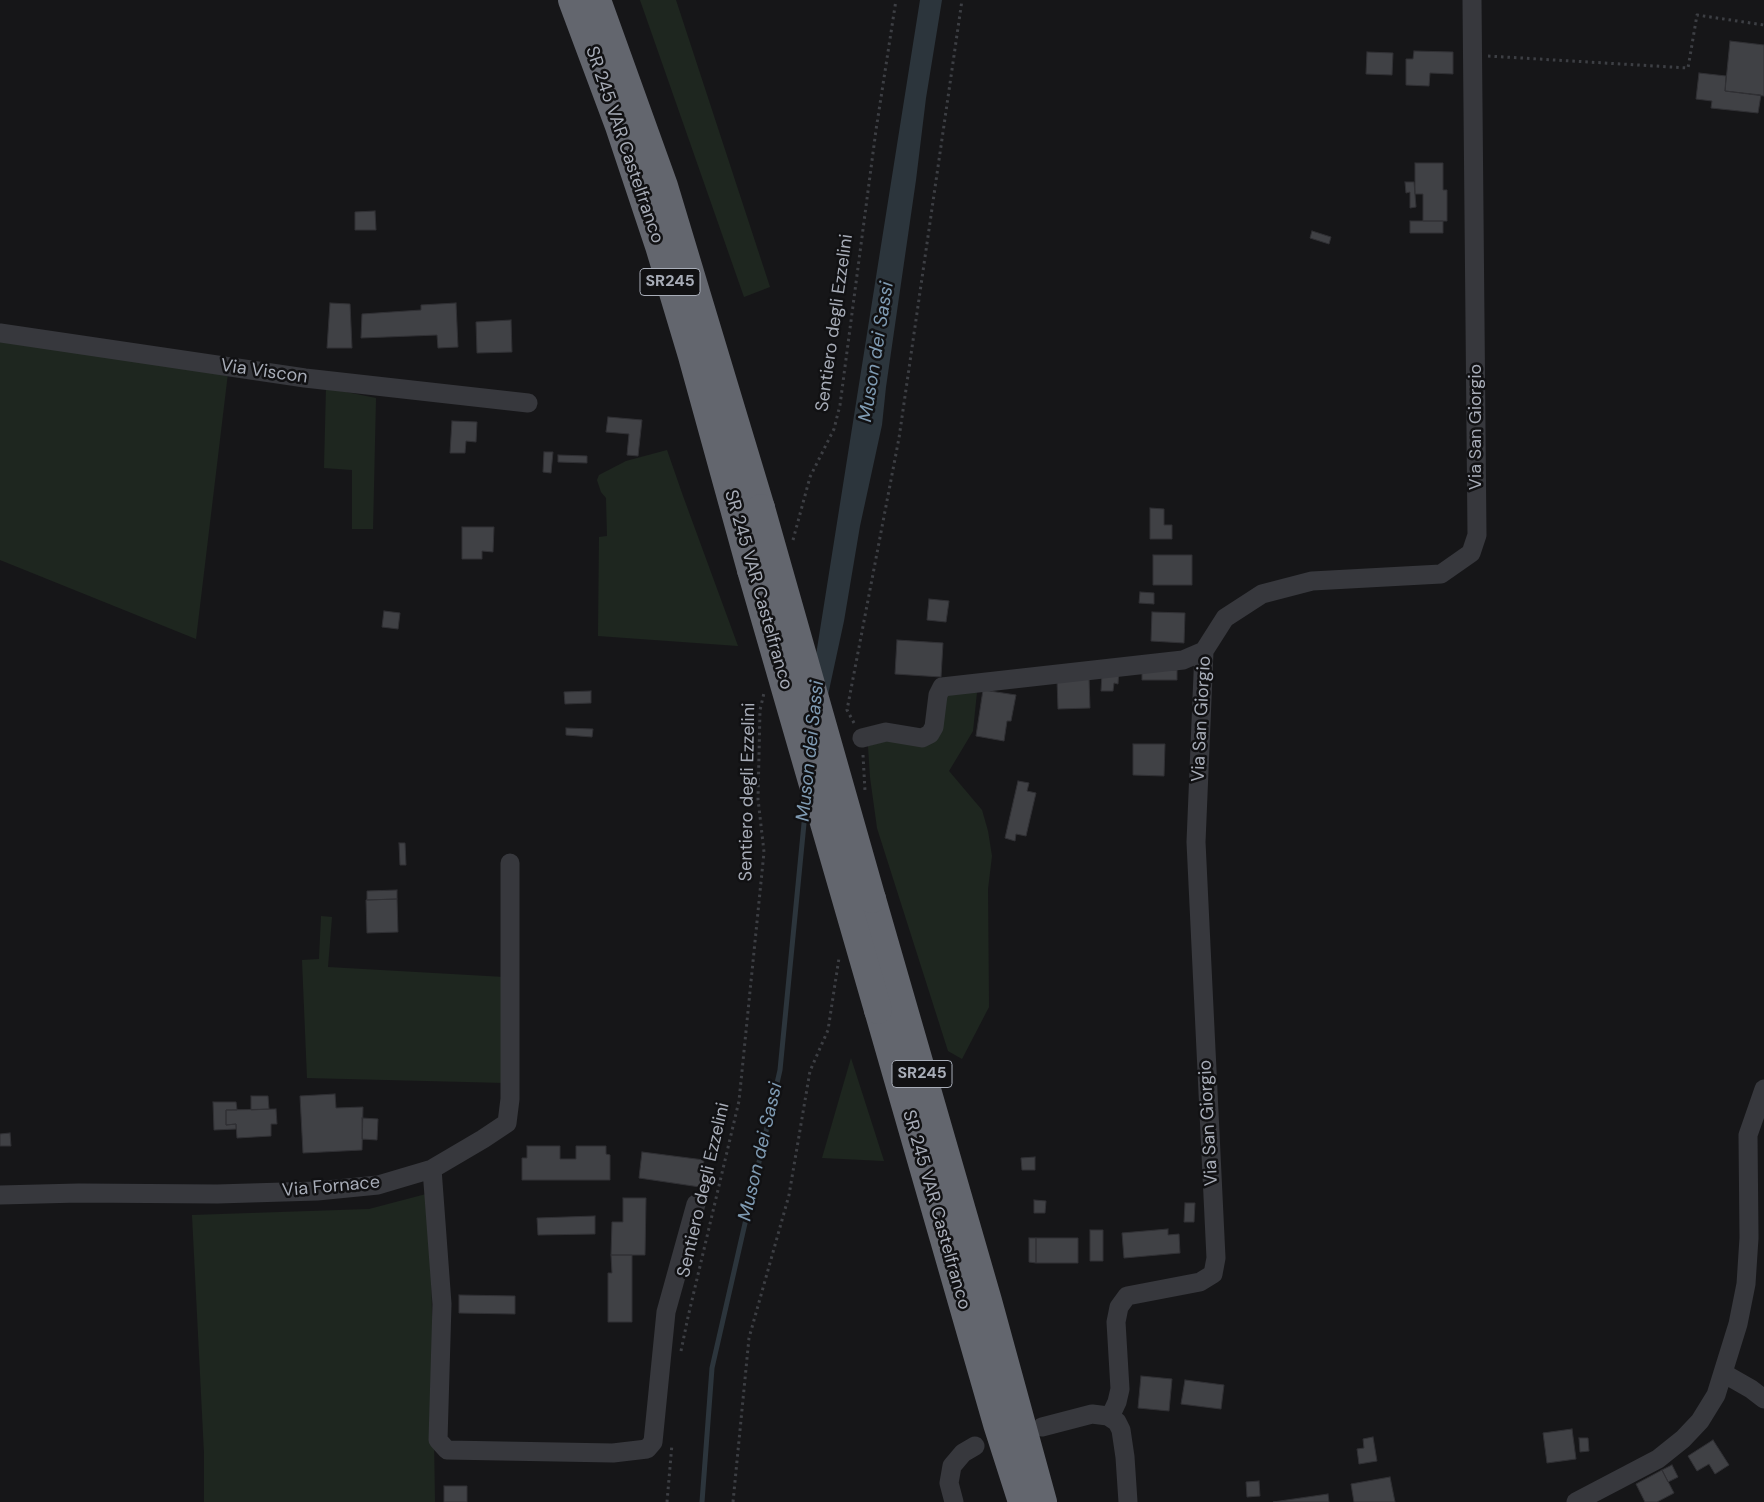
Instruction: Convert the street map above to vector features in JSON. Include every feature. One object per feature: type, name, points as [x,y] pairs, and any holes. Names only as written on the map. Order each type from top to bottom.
[{"type":"highway","name":"SR 245 VAR Castelfranco","points":[[572,0],[619,126],[659,246],[695,365],[751,570],[997,1424],[1022,1502]]},
{"type":"highway","name":"SR 245 VAR Castelfranco","points":[[597,0],[664,186],[761,508],[1044,1502]]},
{"type":"street","name":"Via San Giorgio","points":[[1110,1417],[1117,1402],[1120,1389],[1116,1322],[1119,1307],[1127,1296],[1200,1282],[1213,1274],[1216,1258],[1196,842],[1204,652],[1225,618],[1262,594],[1312,581],[1441,574],[1471,553],[1477,535],[1472,0]]},
{"type":"street","name":"Via Viscon","points":[[0,333],[305,378],[528,403]]},
{"type":"street","points":[[862,738],[886,732],[922,738],[930,734],[934,726],[938,695],[942,687],[1183,660],[1204,652]]},
{"type":"street","name":"Via Fornace","points":[[0,1196],[79,1193],[217,1194],[317,1191],[378,1185],[432,1169],[483,1139],[507,1123],[510,1090],[510,863]]},
{"type":"street","points":[[1576,1502],[1658,1459],[1683,1439],[1704,1414],[1716,1395],[1738,1324],[1746,1284],[1749,1238],[1756,1217],[1748,1135],[1764,1089]]},
{"type":"street","points":[[432,1169],[442,1304],[438,1440],[447,1450],[613,1453],[647,1449],[653,1442],[666,1312],[696,1204]]},
{"type":"street","points":[[1723,1373],[1764,1399]]},
{"type":"street","points":[[1042,1427],[1092,1414],[1110,1417],[1117,1422],[1121,1430],[1125,1457],[1128,1502]]},
{"type":"street","points":[[954,1502],[949,1483],[952,1466],[963,1453],[975,1446]]},
{"type":"path","name":"Sentiero degli Ezzelini","points":[[792,544],[810,477],[834,429],[840,405],[876,130],[896,0]]},
{"type":"path","points":[[1473,55],[1688,68],[1698,15],[1764,25]]},
{"type":"path","name":"Sentiero degli Ezzelini","points":[[681,1354],[739,1102],[764,852],[758,799],[760,710],[764,691]]},
{"type":"path","points":[[667,1502],[672,1439]]},
{"type":"shaded area","points":[[640,0],[676,0],[770,287],[744,297]]},
{"type":"shaded area","points":[[0,338],[228,373],[196,639],[0,560]]},
{"type":"shaded area","points":[[326,388],[376,398],[373,529],[352,529],[352,470],[324,468]]},
{"type":"shaded area","points":[[667,450],[738,646],[598,636],[599,537],[607,536],[606,498],[601,492],[597,480],[599,475],[626,461]]},
{"type":"shaded area","points":[[977,692],[973,731],[949,771],[982,810],[988,831],[992,856],[988,889],[989,1007],[962,1059],[948,1051],[877,828],[868,746],[887,741],[929,744],[946,693]]},
{"type":"shaded area","points":[[321,916],[332,917],[328,967],[504,977],[506,1083],[307,1078],[302,960],[319,959]]},
{"type":"shaded area","points":[[851,1058],[884,1161],[822,1158]]},
{"type":"shaded area","points":[[430,1193],[435,1502],[204,1502],[204,1453],[192,1215],[369,1209]]},
{"type":"water","points":[[920,0],[942,0],[926,98],[882,425],[860,526],[844,621],[828,695],[816,655]]},
{"type":"building","points":[[1730,41],[1764,45],[1764,96],[1725,91]]},
{"type":"building","points":[[1414,51],[1453,52],[1453,74],[1430,73],[1429,86],[1406,85],[1406,59],[1413,59]]},
{"type":"building","points":[[1367,52],[1393,53],[1392,75],[1366,74]]},
{"type":"building","points":[[1699,73],[1726,76],[1725,91],[1761,95],[1758,113],[1711,108],[1712,101],[1696,99]]},
{"type":"building","points":[[1415,163],[1443,163],[1443,190],[1447,190],[1447,221],[1423,221],[1423,194],[1415,194]]},
{"type":"building","points":[[1405,182],[1414,182],[1416,207],[1410,208],[1410,192],[1406,193]]},
{"type":"building","points":[[375,211],[376,230],[355,230],[355,212]]},
{"type":"building","points":[[1410,221],[1443,221],[1443,233],[1410,233]]},
{"type":"building","points":[[1312,231],[1331,237],[1329,244],[1310,238]]},
{"type":"building","points":[[330,303],[350,304],[352,348],[327,348]]},
{"type":"building","points":[[456,303],[458,347],[438,348],[437,335],[361,338],[362,314],[421,310],[421,305]]},
{"type":"building","points":[[511,320],[512,352],[477,353],[476,322]]},
{"type":"building","points":[[608,417],[642,420],[638,456],[627,455],[629,434],[606,432]]},
{"type":"building","points":[[452,421],[477,422],[476,442],[466,441],[465,453],[450,453]]},
{"type":"building","points":[[544,452],[553,452],[551,473],[543,472]]},
{"type":"building","points":[[558,455],[587,456],[587,463],[558,462]]},
{"type":"building","points":[[1150,508],[1164,509],[1164,525],[1172,525],[1172,539],[1150,539]]},
{"type":"building","points":[[462,527],[494,527],[493,552],[482,551],[482,559],[462,559]]},
{"type":"building","points":[[1153,555],[1192,555],[1192,585],[1153,585]]},
{"type":"building","points":[[1140,592],[1154,593],[1154,604],[1139,603]]},
{"type":"building","points":[[929,599],[949,601],[946,622],[927,620]]},
{"type":"building","points":[[384,611],[400,613],[398,629],[382,627]]},
{"type":"building","points":[[1152,612],[1185,613],[1184,643],[1151,641]]},
{"type":"building","points":[[897,640],[943,643],[941,677],[895,674]]},
{"type":"building","points":[[1119,670],[1118,684],[1114,683],[1113,691],[1101,691],[1102,673]]},
{"type":"building","points":[[1142,670],[1177,670],[1177,680],[1142,680]]},
{"type":"building","points":[[1089,678],[1090,708],[1058,709],[1057,679]]},
{"type":"building","points":[[983,690],[1016,695],[1011,721],[1007,721],[1004,741],[976,736]]},
{"type":"building","points":[[591,691],[591,703],[565,704],[564,692]]},
{"type":"building","points":[[566,728],[593,729],[592,737],[566,735]]},
{"type":"building","points":[[1133,744],[1165,744],[1164,776],[1133,775]]},
{"type":"building","points":[[1018,781],[1029,783],[1027,791],[1036,793],[1026,836],[1016,834],[1015,841],[1005,838]]},
{"type":"building","points":[[399,843],[405,843],[406,865],[400,865]]},
{"type":"building","points":[[397,890],[397,899],[367,900],[367,891]]},
{"type":"building","points":[[397,899],[398,932],[367,933],[366,900]]},
{"type":"building","points":[[335,1094],[336,1108],[363,1107],[362,1150],[303,1153],[300,1096]]},
{"type":"building","points":[[251,1096],[268,1096],[269,1109],[251,1110]]},
{"type":"building","points":[[213,1102],[236,1102],[237,1110],[226,1110],[226,1125],[236,1124],[236,1129],[214,1130]]},
{"type":"building","points":[[276,1109],[277,1124],[271,1124],[271,1136],[237,1138],[236,1124],[226,1125],[226,1110]]},
{"type":"building","points":[[362,1118],[378,1119],[377,1140],[362,1139]]},
{"type":"building","points":[[10,1133],[11,1146],[0,1146],[0,1134]]},
{"type":"building","points":[[527,1146],[560,1146],[560,1159],[576,1159],[576,1146],[606,1146],[606,1154],[610,1155],[610,1180],[522,1180],[522,1158],[527,1158]]},
{"type":"building","points":[[642,1152],[704,1160],[700,1187],[639,1178]]},
{"type":"building","points":[[1035,1157],[1035,1170],[1022,1170],[1021,1158]]},
{"type":"building","points":[[623,1198],[646,1198],[645,1255],[611,1255],[612,1222],[623,1222]]},
{"type":"building","points":[[1034,1200],[1046,1201],[1045,1213],[1034,1213]]},
{"type":"building","points":[[1185,1203],[1195,1203],[1194,1222],[1184,1222]]},
{"type":"building","points":[[595,1216],[595,1234],[538,1235],[537,1218]]},
{"type":"building","points":[[1168,1229],[1168,1235],[1179,1234],[1180,1253],[1124,1258],[1122,1233]]},
{"type":"building","points":[[1090,1230],[1103,1230],[1103,1261],[1090,1261]]},
{"type":"building","points":[[1029,1238],[1036,1238],[1036,1263],[1029,1262]]},
{"type":"building","points":[[1036,1238],[1078,1238],[1078,1263],[1036,1263]]},
{"type":"building","points":[[611,1255],[632,1255],[632,1322],[608,1322],[608,1273],[612,1273]]},
{"type":"building","points":[[459,1295],[515,1296],[515,1314],[459,1313]]},
{"type":"building","points":[[1141,1376],[1172,1379],[1169,1411],[1138,1408]]},
{"type":"building","points":[[1185,1380],[1224,1385],[1221,1409],[1181,1404]]},
{"type":"building","points":[[1572,1429],[1576,1459],[1547,1463],[1543,1433]]},
{"type":"building","points":[[1373,1437],[1377,1461],[1359,1464],[1357,1449],[1364,1448],[1363,1439]]},
{"type":"building","points":[[1579,1438],[1588,1438],[1589,1451],[1580,1452]]},
{"type":"building","points":[[1713,1440],[1729,1465],[1715,1474],[1709,1464],[1697,1471],[1688,1456]]},
{"type":"building","points":[[1672,1465],[1678,1477],[1668,1482],[1662,1470]]},
{"type":"building","points":[[1662,1470],[1674,1493],[1657,1502],[1645,1502],[1636,1484]]},
{"type":"building","points":[[1390,1477],[1395,1502],[1354,1502],[1351,1484]]},
{"type":"building","points":[[1259,1481],[1260,1496],[1247,1497],[1246,1482]]},
{"type":"building","points":[[444,1486],[467,1486],[467,1502],[444,1502]]},
{"type":"building","points":[[1328,1494],[1329,1502],[1273,1502]]},
{"type":"waterway","name":"Muson dei Sassi","points":[[702,1502],[712,1368],[780,1070],[806,803]]}]
